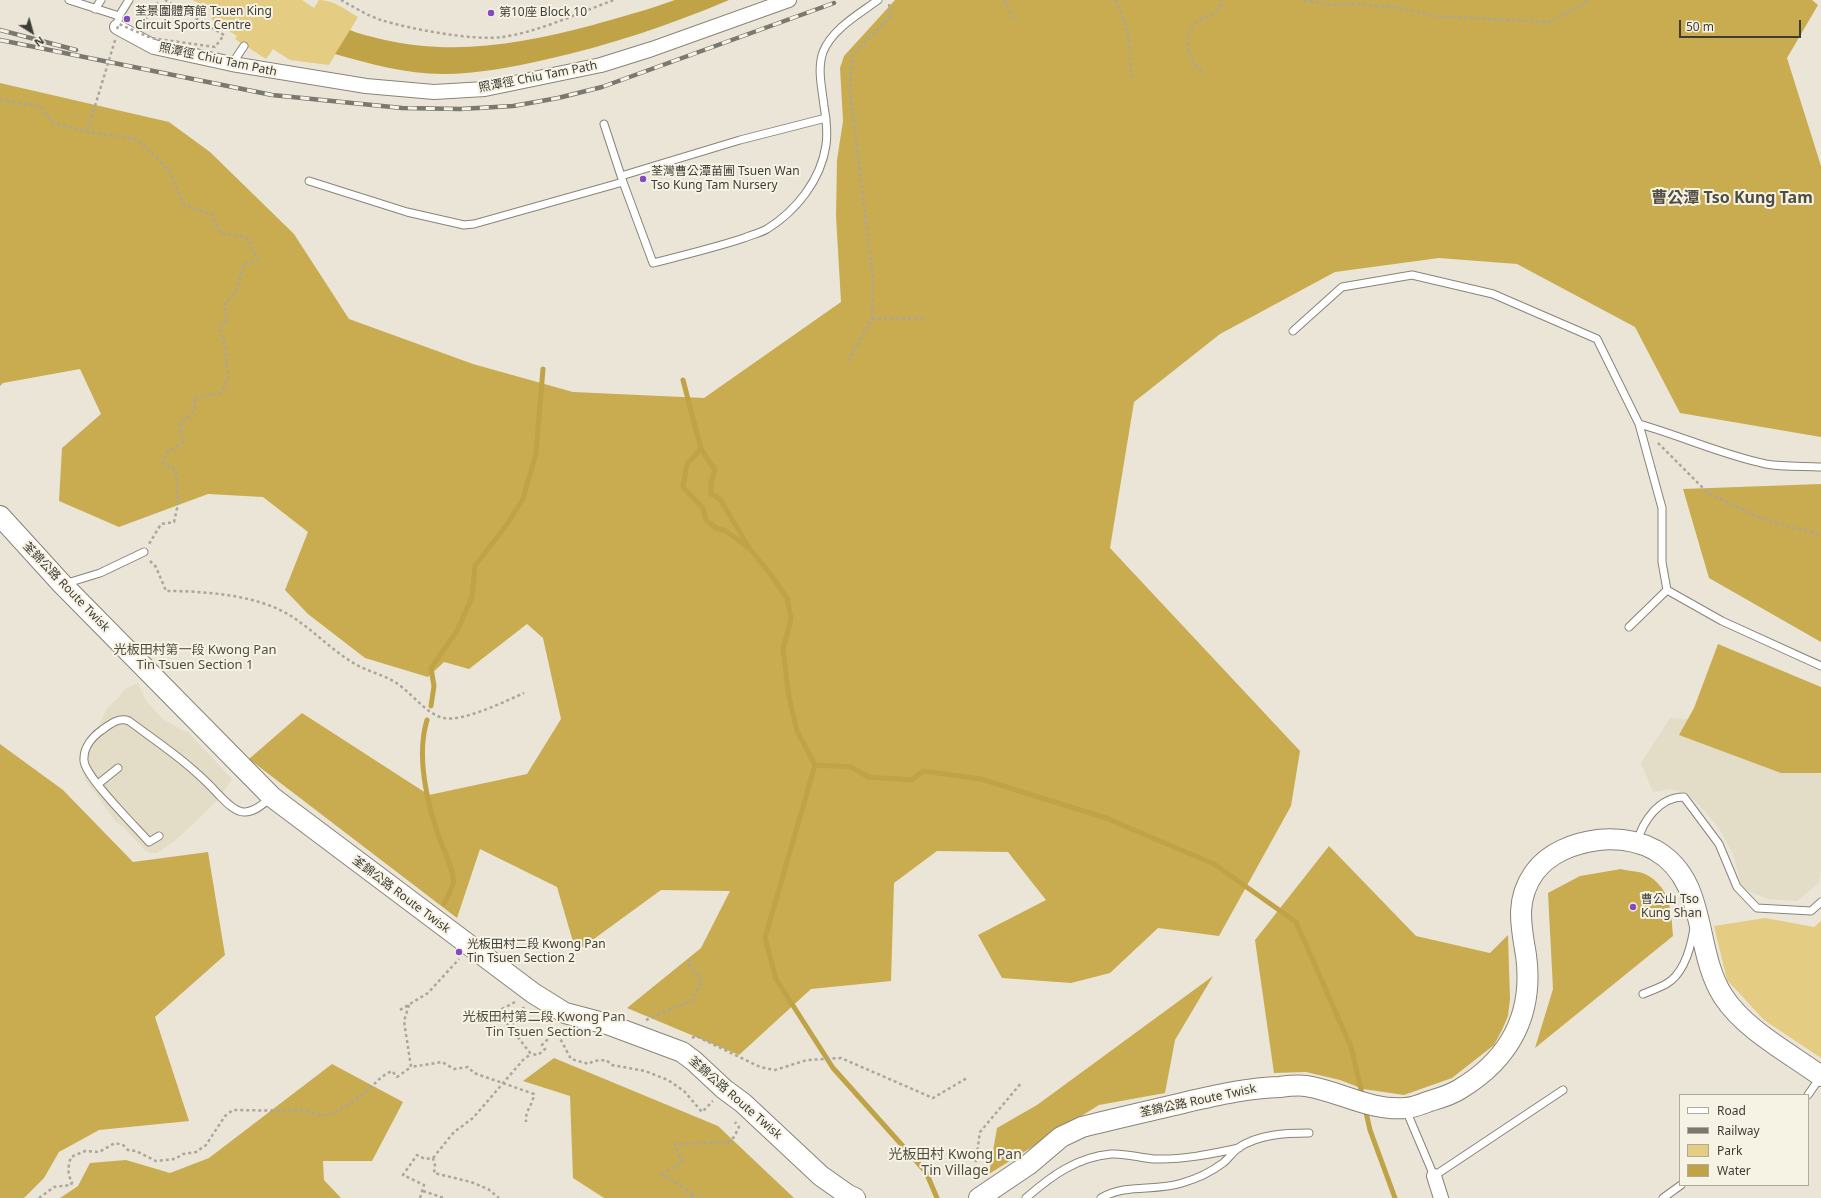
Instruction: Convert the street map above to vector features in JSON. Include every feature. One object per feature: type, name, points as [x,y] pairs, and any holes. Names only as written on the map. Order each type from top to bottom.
[{"type":"main road","name":"荃錦公路 Route Twisk","points":[[0,516],[62,584],[272,797],[534,994],[565,1013],[623,1030],[682,1052],[724,1089],[743,1103],[821,1176],[848,1195],[855,1198]]},
{"type":"main road","name":"荃錦公路 Route Twisk","points":[[976,1191],[1028,1165],[1061,1137],[1082,1127],[1244,1089],[1304,1086],[1336,1094],[1359,1102],[1378,1106],[1405,1108],[1459,1090],[1504,1053],[1514,1036],[1525,1007],[1528,982],[1526,958],[1520,924],[1522,903],[1528,884],[1540,866],[1559,851],[1582,844],[1608,839],[1636,843],[1661,854],[1677,868],[1689,888],[1712,974],[1722,995],[1730,1006],[1757,1031],[1821,1076]]},
{"type":"street","name":"照潭徑 Chiu Tam Path","points":[[117,27],[154,47],[232,64],[366,86],[434,92],[485,89],[609,62],[652,49],[789,0]]},
{"type":"street","points":[[1434,1176],[1441,1198]]},
{"type":"lane","points":[[95,9],[101,0]]},
{"type":"lane","points":[[74,1],[95,9],[117,27],[129,0]]},
{"type":"lane","points":[[604,124],[622,179],[653,263],[728,243],[765,230],[787,214],[803,197],[816,176],[823,158],[827,143],[826,118],[819,68],[823,52],[831,37],[878,0]]},
{"type":"lane","points":[[232,64],[244,46]]},
{"type":"lane","points":[[309,181],[407,212],[464,225],[474,224],[622,179],[740,140],[826,118]]},
{"type":"lane","points":[[1293,331],[1342,287],[1412,275],[1493,294],[1597,339],[1639,424],[1662,508],[1662,562],[1667,590]]},
{"type":"lane","points":[[1639,424],[1670,433],[1708,447],[1766,464],[1821,467]]},
{"type":"lane","points":[[62,584],[100,573],[144,552]]},
{"type":"lane","points":[[1628,627],[1667,590]]},
{"type":"lane","points":[[1667,590],[1722,621],[1821,666]]},
{"type":"lane","points":[[159,836],[149,842],[98,784],[86,768],[84,762],[85,751],[93,738],[99,732],[116,721],[126,720],[202,776],[220,796],[238,811],[244,813],[254,810],[272,797]]},
{"type":"lane","points":[[98,784],[118,768]]},
{"type":"lane","points":[[1636,843],[1644,823],[1655,811],[1668,801],[1684,797],[1722,842],[1737,887],[1757,908],[1811,911],[1821,902]]},
{"type":"lane","points":[[1643,994],[1666,984],[1676,976],[1680,970],[1690,946],[1696,910]]},
{"type":"lane","points":[[1809,1094],[1821,1076]]},
{"type":"lane","points":[[1405,1108],[1434,1176],[1563,1090]]},
{"type":"lane","points":[[1026,1198],[1054,1175],[1072,1165],[1092,1158],[1112,1154],[1155,1159],[1197,1157],[1239,1148],[1261,1138],[1285,1133],[1309,1133]]},
{"type":"lane","points":[[1101,1198],[1112,1192],[1135,1188],[1158,1188],[1180,1184],[1202,1176],[1222,1164],[1239,1148]]},
{"type":"lane","points":[[1664,1198],[1680,1186]]},
{"type":"path","points":[[140,26],[160,0]]},
{"type":"path","points":[[88,131],[119,24],[151,38],[215,47],[224,35],[165,0]]},
{"type":"path","points":[[341,0],[380,20],[441,33],[487,38],[526,32],[614,0]]},
{"type":"path","points":[[848,361],[872,319],[873,280],[850,90],[852,56],[891,16],[888,0]]},
{"type":"path","points":[[1004,0],[1015,20]]},
{"type":"path","points":[[1115,0],[1123,15],[1130,43],[1129,61],[1132,77]]},
{"type":"path","points":[[1202,72],[1192,60],[1188,50],[1190,32],[1192,26],[1197,22],[1215,14],[1221,6],[1222,0]]},
{"type":"path","points":[[1304,0],[1327,5],[1357,4],[1400,8],[1434,16],[1549,22],[1581,6],[1587,0]]},
{"type":"path","points":[[117,27],[133,26]]},
{"type":"path","points":[[0,100],[40,106],[53,123],[88,131],[137,139],[170,172],[184,204],[213,215],[220,233],[246,237],[258,258],[244,264],[236,291],[224,306],[227,319],[220,327],[226,344],[228,380],[221,393],[194,398],[195,410],[180,424],[183,443],[168,451],[163,463],[176,470],[178,504],[174,522],[161,524],[144,552],[156,567],[166,591],[202,591],[249,599],[287,613],[354,664],[393,681],[412,694],[432,713],[443,718],[461,717],[524,693]]},
{"type":"path","points":[[872,319],[925,318]]},
{"type":"path","points":[[1639,424],[1708,493],[1766,520],[1821,535]]},
{"type":"path","points":[[400,1010],[428,993],[438,980],[456,963],[468,945]]},
{"type":"path","points":[[623,1030],[692,1000],[702,981],[688,964],[690,960]]},
{"type":"path","points":[[509,1029],[534,994]]},
{"type":"path","points":[[408,1004],[404,1020],[411,1067]]},
{"type":"path","points":[[502,1009],[509,1029],[513,1031],[530,1054],[538,1055],[545,1049],[542,1044]]},
{"type":"path","points":[[555,1028],[571,1059],[589,1064],[593,1061],[606,1060],[612,1065],[645,1071],[668,1080],[684,1091],[702,1112],[724,1089]]},
{"type":"path","points":[[682,1052],[691,1039],[696,1036],[760,1067],[775,1070],[807,1060],[841,1058],[933,1098],[968,1078]]},
{"type":"path","points":[[420,1198],[424,1185],[403,1175],[417,1155],[425,1160],[432,1158],[454,1132],[473,1118],[523,1060],[530,1054]]},
{"type":"path","points":[[39,1198],[54,1187],[71,1185],[72,1182],[69,1177],[68,1167],[71,1157],[85,1151],[99,1152],[115,1143],[123,1145],[128,1150],[136,1151],[156,1160],[175,1159],[183,1154],[196,1152],[206,1145],[225,1116],[233,1110],[293,1111],[298,1109],[317,1115],[327,1115],[352,1102],[367,1091],[381,1076],[392,1071],[398,1077],[411,1067],[442,1062],[454,1069],[468,1067],[474,1073],[534,1094],[534,1099],[527,1109],[526,1122]]},
{"type":"path","points":[[976,1191],[980,1132],[1022,1082]]},
{"type":"path","points":[[691,1198],[694,1194],[662,1174],[682,1162],[675,1144],[729,1142],[734,1137],[739,1127],[730,1116],[743,1103]]},
{"type":"path","points":[[432,1158],[434,1173],[471,1182],[488,1189],[499,1198]]},
{"type":"path","points":[[423,1190],[444,1198]]},
{"type":"shaded area","points":[[895,0],[1812,0],[1818,5],[1787,58],[1821,166],[1821,437],[1680,413],[1635,327],[1517,264],[1439,258],[1335,272],[1220,334],[1134,402],[1110,548],[1300,751],[1291,806],[1219,936],[1158,928],[1110,973],[1071,983],[1002,978],[978,935],[1046,900],[1008,852],[937,851],[894,883],[891,981],[811,989],[739,1055],[627,1008],[701,948],[730,891],[661,890],[576,952],[557,887],[480,849],[457,918],[249,759],[302,713],[429,795],[527,774],[561,719],[543,638],[527,624],[469,669],[444,662],[428,677],[365,658],[308,614],[285,590],[308,532],[263,497],[208,494],[119,527],[59,501],[62,448],[101,414],[80,369],[3,383],[0,386],[0,83],[169,122],[210,152],[294,234],[349,319],[473,364],[573,392],[704,398],[841,302],[836,216],[837,160],[843,121],[840,68],[844,56]]},
{"type":"shaded area","points":[[1821,484],[1821,642],[1709,578],[1683,489]]},
{"type":"shaded area","points":[[1718,644],[1821,687],[1821,773],[1781,773],[1679,735],[1694,708]]},
{"type":"shaded area","points":[[138,683],[146,701],[163,719],[186,732],[187,731],[232,779],[217,801],[176,840],[157,853],[146,851],[122,826],[116,822],[85,779],[80,765],[81,748],[88,737],[99,725],[107,708],[125,689]]},
{"type":"shaded area","points":[[1670,718],[1783,724],[1821,774],[1821,870],[1819,883],[1797,901],[1768,899],[1743,889],[1733,854],[1718,827],[1699,805],[1687,793],[1670,789],[1653,792],[1641,763]]},
{"type":"shaded area","points":[[0,744],[63,790],[133,862],[208,852],[225,955],[155,1017],[189,1121],[99,1130],[59,1152],[44,1178],[24,1198],[0,1198]]},
{"type":"shaded area","points":[[1329,846],[1416,936],[1490,953],[1508,935],[1510,999],[1508,1016],[1494,1045],[1452,1078],[1404,1095],[1363,1089],[1340,1080],[1306,1072],[1274,1073],[1255,940]]},
{"type":"shaded area","points":[[1621,869],[1645,874],[1654,879],[1660,886],[1668,900],[1673,936],[1535,1048],[1553,989],[1548,893],[1580,876]]},
{"type":"shaded area","points":[[1213,976],[1175,1040],[1165,1093],[1099,1105],[989,1174],[997,1128],[1037,1105]]},
{"type":"shaded area","points":[[554,1058],[718,1126],[794,1198],[604,1198],[573,1178],[570,1096],[523,1081]]},
{"type":"shaded area","points":[[332,1064],[403,1102],[372,1161],[323,1161],[324,1180],[341,1198],[60,1198],[78,1186],[90,1163],[126,1160],[170,1173],[209,1158]]},
{"type":"green space","points":[[193,0],[302,0],[314,8],[319,0],[324,0],[340,6],[358,17],[329,65],[290,60],[273,49],[266,59],[235,39],[237,36],[211,19],[215,13]]},
{"type":"green space","points":[[1765,918],[1814,927],[1821,921],[1821,1058],[1764,1020],[1727,980],[1714,926]]},
{"type":"water","points":[[675,0],[729,0],[685,18],[617,41],[535,62],[482,71],[456,74],[429,74],[375,65],[335,54],[350,30],[363,35],[411,45],[464,47],[490,45],[516,42],[593,25]]},
{"type":"waterway","points":[[431,706],[434,686],[431,668],[457,631],[472,597],[475,566],[508,523],[523,499],[536,453],[543,369]]},
{"type":"waterway","points":[[683,380],[701,449],[687,464],[683,487],[703,508],[706,520],[716,528],[726,531],[750,549],[772,576],[787,598],[791,619],[783,649],[789,697],[797,731],[815,765],[765,938],[776,979],[833,1068],[926,1172],[937,1198]]},
{"type":"waterway","points":[[701,449],[715,470],[711,482],[711,494],[720,499],[748,546]]},
{"type":"waterway","points":[[427,720],[423,749],[424,779],[439,837],[451,867],[453,879],[453,884],[444,904]]},
{"type":"waterway","points":[[815,765],[851,767],[868,777],[912,780],[923,771],[981,779],[1106,818],[1214,864],[1296,922],[1351,1047],[1363,1098]]},
{"type":"waterway","points":[[1365,1108],[1370,1130],[1395,1198]]},
{"type":"railway","points":[[0,40],[272,95],[402,108],[460,109],[513,106],[558,98],[602,87],[834,3]]},
{"type":"railway","points":[[0,30],[76,50]]},
{"type":"place","name":"第10座 Block 10","points":[[491,13]]},
{"type":"place","name":"荃景圍體育館 Tsuen King Circuit Sports Centre","points":[[127,19]]},
{"type":"place","name":"荃灣曹公潭苗圃 Tsuen Wan Tso Kung Tam Nursery","points":[[643,179]]},
{"type":"place","name":"曹公山 Tso Kung Shan","points":[[1633,907]]},
{"type":"place","name":"光板田村二段 Kwong Pan Tin Tsuen Section 2","points":[[459,952]]},
{"type":"district","name":"曹公潭 Tso Kung Tam","points":[[1732,198]]},
{"type":"district","name":"光板田村第一段 Kwong Pan Tin Tsuen Section 1","points":[[195,658]]},
{"type":"district","name":"光板田村第二段 Kwong Pan Tin Tsuen Section 2","points":[[544,1024]]},
{"type":"district","name":"光板田村 Kwong Pan Tin Village","points":[[955,1164]]}]
